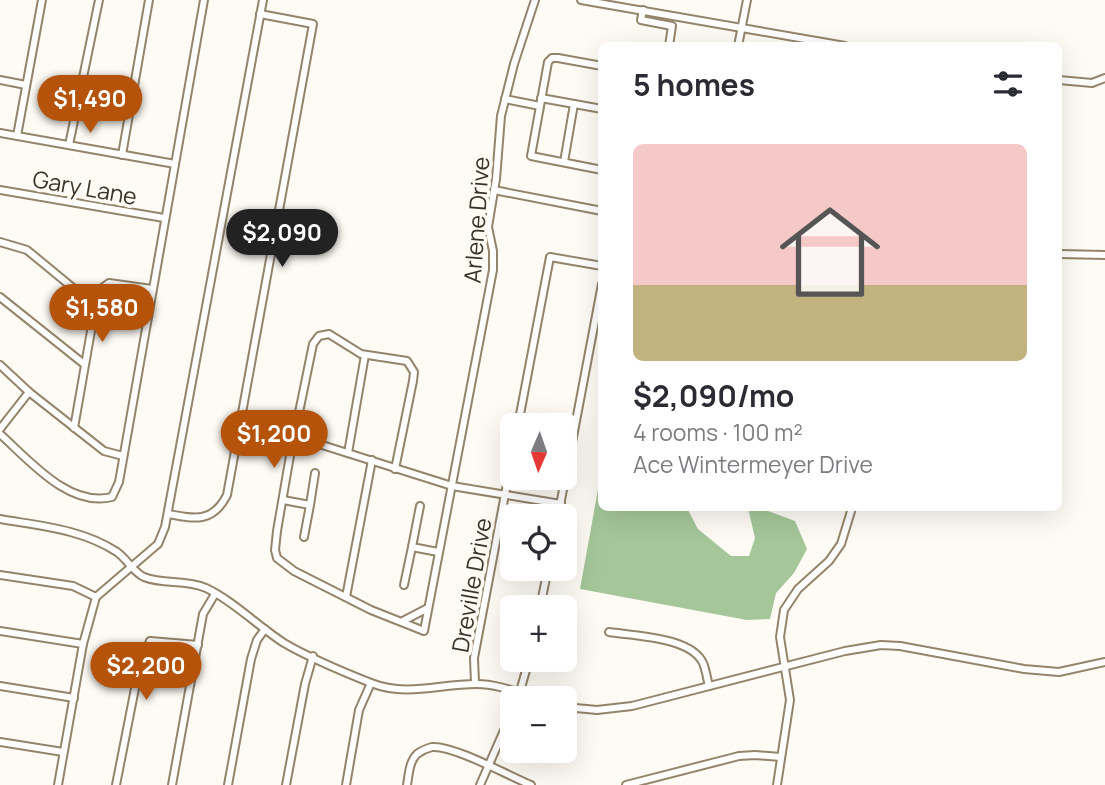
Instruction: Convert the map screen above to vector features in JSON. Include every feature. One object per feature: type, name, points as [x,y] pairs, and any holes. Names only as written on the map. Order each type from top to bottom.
[{"type":"street","points":[[17,136],[42,0]]},
{"type":"street","points":[[69,145],[99,0]]},
{"type":"street","points":[[122,155],[149,0]]},
{"type":"street","points":[[0,434],[70,494],[104,499],[112,497],[119,482],[204,0]]},
{"type":"street","points":[[58,785],[83,644],[96,597],[158,544],[168,514],[263,0]]},
{"type":"street","name":"Arlene Drive","points":[[426,609],[493,270],[494,251],[488,227],[505,99],[517,52],[536,0]]},
{"type":"street","points":[[581,0],[822,42]]},
{"type":"street","points":[[739,42],[747,0]]},
{"type":"street","points":[[643,10],[641,20],[672,26],[669,42]]},
{"type":"street","points":[[168,514],[203,517],[222,506],[227,495],[240,425],[313,24],[260,14]]},
{"type":"street","points":[[786,42],[787,36]]},
{"type":"street","points":[[598,65],[552,58],[548,62],[530,156],[598,169]]},
{"type":"street","points":[[1062,80],[1092,83],[1105,78]]},
{"type":"street","points":[[0,80],[26,85]]},
{"type":"street","points":[[505,99],[598,108]]},
{"type":"street","points":[[564,162],[574,104]]},
{"type":"street","points":[[0,133],[175,164]]},
{"type":"street","name":"Gary Lane","points":[[0,190],[164,218]]},
{"type":"street","points":[[494,190],[598,210]]},
{"type":"street","points":[[0,242],[27,250],[95,306]]},
{"type":"street","points":[[1062,254],[1105,255]]},
{"type":"street","points":[[520,413],[550,257],[598,265]]},
{"type":"street","points":[[74,428],[98,290],[109,283],[152,289]]},
{"type":"street","points":[[0,297],[84,364]]},
{"type":"street","points":[[303,439],[452,486],[561,504],[598,305]]},
{"type":"street","points":[[296,428],[313,344],[319,337],[330,334],[365,355],[407,360],[414,372],[414,381],[395,469]]},
{"type":"street","points":[[348,453],[365,355]]},
{"type":"street","points":[[0,365],[104,451],[123,456]]},
{"type":"street","points":[[0,429],[29,391]]},
{"type":"street","points":[[240,425],[286,435]]},
{"type":"street","points":[[286,435],[290,429],[296,428],[302,432],[303,439]]},
{"type":"street","points":[[286,435],[292,444],[298,444],[303,439]]},
{"type":"street","points":[[292,444],[276,531],[277,558],[294,571],[372,610],[424,631],[426,609]]},
{"type":"street","points":[[346,597],[372,460]]},
{"type":"street","points":[[304,537],[315,473]]},
{"type":"street","name":"Dreville Drive","points":[[475,683],[474,658],[506,490]]},
{"type":"street","points":[[283,500],[310,505]]},
{"type":"street","points":[[404,585],[420,506]]},
{"type":"street","points":[[777,785],[790,700],[780,637],[784,610],[798,589],[829,561],[841,544],[851,511]]},
{"type":"street","points":[[0,519],[83,535],[118,552],[140,575],[157,582],[184,581],[207,589],[286,644],[371,683],[390,689],[414,691],[475,683],[501,686]]},
{"type":"street","points":[[412,547],[438,552]]},
{"type":"street","points":[[0,575],[73,586],[96,597]]},
{"type":"street","points":[[172,785],[203,614],[215,594]]},
{"type":"street","points":[[403,621],[426,609]]},
{"type":"street","points":[[228,785],[251,659],[257,640],[265,629]]},
{"type":"street","points":[[0,631],[83,644]]},
{"type":"street","points":[[609,632],[673,642],[692,649],[703,663],[709,686]]},
{"type":"street","points":[[116,785],[138,668],[150,640],[198,645]]},
{"type":"street","points":[[577,708],[615,709],[845,651],[881,645],[920,648],[1036,670],[1067,671],[1105,662]]},
{"type":"street","points":[[286,785],[313,656]]},
{"type":"street","points":[[346,785],[359,710],[371,683]]},
{"type":"street","points":[[0,686],[74,698]]},
{"type":"street","points":[[481,785],[500,739]]},
{"type":"street","points":[[0,742],[63,752]]},
{"type":"street","points":[[407,785],[414,758],[418,753],[432,747],[447,749],[531,785]]},
{"type":"street","points":[[626,785],[739,756],[781,757]]},
{"type":"green space","points":[[598,489],[598,511],[689,511],[698,529],[731,556],[749,556],[755,538],[749,511],[768,511],[795,521],[807,549],[794,573],[776,593],[770,619],[747,620],[580,589]]}]
